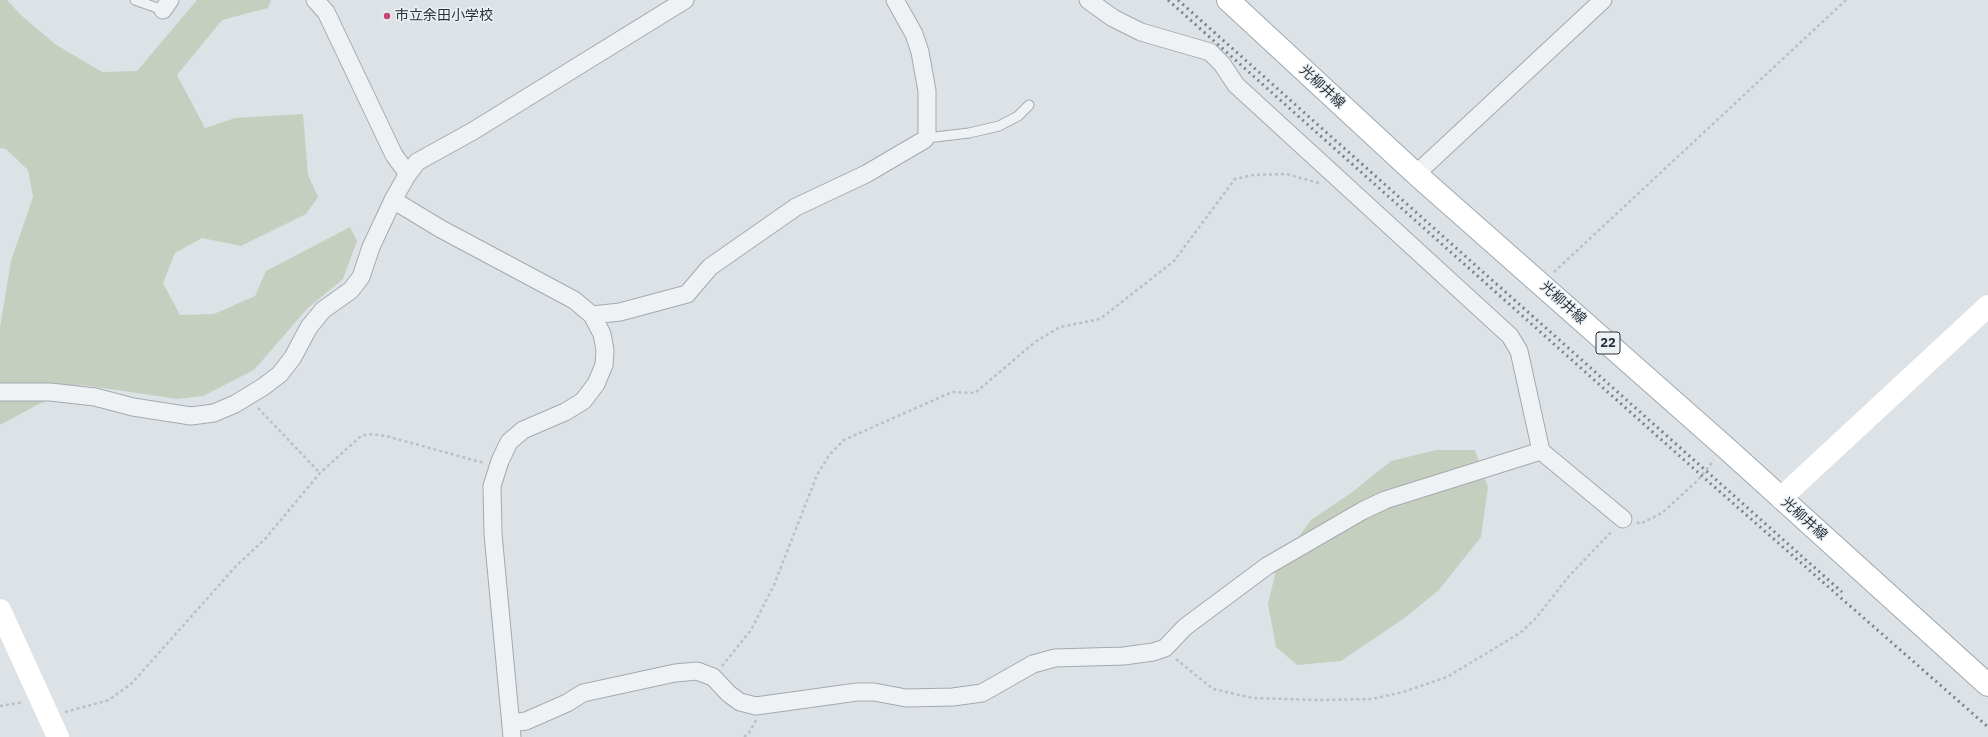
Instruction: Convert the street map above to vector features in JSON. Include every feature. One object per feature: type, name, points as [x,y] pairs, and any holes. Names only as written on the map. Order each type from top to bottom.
[{"type":"main road","name":"光柳井線","points":[[1228,0],[1416,174],[1724,447],[1988,685]]},
{"type":"main road","points":[[1781,498],[1988,306]]},
{"type":"main road","points":[[0,610],[54,728]]},
{"type":"street","points":[[315,0],[326,12],[394,155],[408,174]]},
{"type":"street","points":[[0,392],[50,392],[94,397],[133,407],[190,416],[214,413],[248,396],[280,374],[293,357],[309,327],[323,310],[351,290],[361,278],[371,247],[393,200],[408,174],[417,162],[473,131],[685,0]]},
{"type":"street","points":[[592,315],[620,312],[687,294],[710,267],[796,207],[866,174],[924,140],[927,136],[927,91],[920,52],[914,34],[895,0]]},
{"type":"street","points":[[1088,0],[1113,18],[1141,32],[1210,52],[1222,64],[1236,85],[1510,336],[1519,351],[1541,451],[1623,519]]},
{"type":"street","points":[[1416,174],[1603,0]]},
{"type":"street","points":[[393,200],[441,229],[574,300],[592,315],[602,334],[605,350],[604,365],[596,384],[583,400],[518,434],[509,442],[492,486],[493,534],[511,730],[526,721],[567,703],[583,693],[675,673],[697,671],[713,677],[728,694],[740,702],[756,706],[857,692],[874,692],[906,698],[953,697],[982,693],[1033,664],[1055,658],[1124,656],[1153,652],[1166,648],[1185,627],[1267,566],[1362,511],[1385,500],[1541,451]]},
{"type":"lane","points":[[135,0],[166,5]]},
{"type":"lane","points":[[927,136],[935,138],[969,133],[999,126],[1018,116],[1029,105]]},
{"type":"path","points":[[1541,284],[1846,0]]},
{"type":"path","points":[[713,677],[751,630],[774,585],[817,475],[830,454],[844,440],[952,392],[975,393],[1034,342],[1060,328],[1100,319],[1174,261],[1235,179],[1253,175],[1286,174],[1322,184]]},
{"type":"path","points":[[248,396],[320,473]]},
{"type":"path","points":[[54,728],[61,713],[109,700],[132,683],[237,565],[264,539],[320,473],[361,436],[370,434],[386,436],[498,468]]},
{"type":"path","points":[[1166,648],[1183,666],[1213,689],[1253,698],[1319,700],[1372,699],[1403,692],[1448,677],[1520,633],[1536,618],[1569,576],[1623,519],[1640,524],[1662,513],[1697,481],[1724,447]]},
{"type":"path","points":[[0,706],[40,699]]},
{"type":"path","points":[[744,737],[756,723],[756,706]]},
{"type":"green space","points":[[0,0],[7,0],[21,15],[55,44],[102,72],[137,71],[197,0],[271,0],[268,8],[222,20],[177,75],[205,128],[235,118],[303,114],[308,175],[318,197],[306,214],[241,246],[202,238],[175,253],[163,283],[180,315],[214,314],[255,296],[266,271],[350,227],[357,241],[343,279],[307,309],[254,370],[203,396],[178,399],[82,385],[37,405],[0,425],[0,327],[11,261],[33,197],[28,170],[6,149],[0,148]]},
{"type":"green space","points":[[1436,450],[1475,450],[1488,487],[1481,537],[1438,591],[1403,619],[1341,661],[1297,665],[1276,647],[1268,604],[1277,566],[1311,520],[1351,493],[1391,461]]},
{"type":"railway","points":[[1168,0],[1702,476],[1988,727]]},
{"type":"railway","points":[[1178,0],[1842,592]]},
{"type":"place","name":"市立余田小学校","points":[[387,16]]}]
